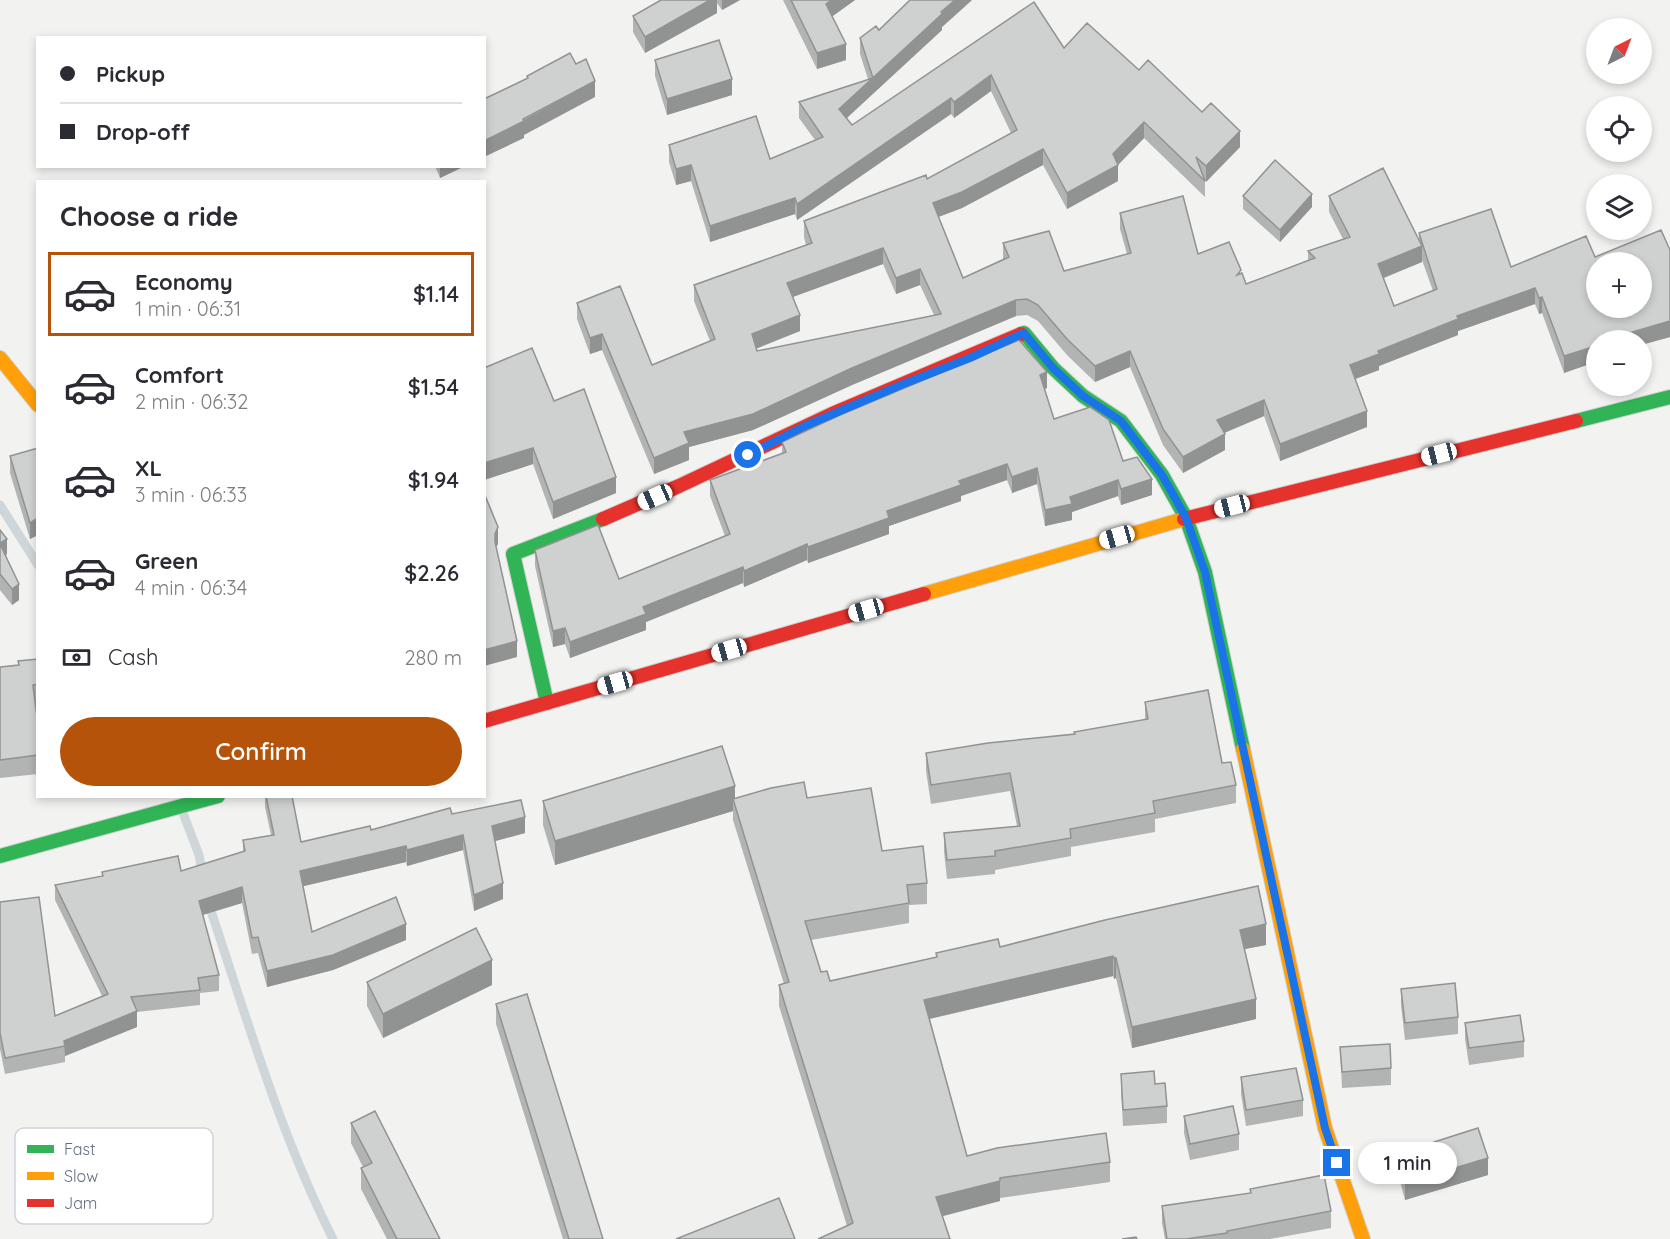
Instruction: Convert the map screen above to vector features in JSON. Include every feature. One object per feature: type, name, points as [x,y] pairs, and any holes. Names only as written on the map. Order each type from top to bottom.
[{"type":"street","points":[[547,702],[513,554],[636,505],[748,455],[805,426],[970,358],[1024,333],[1053,368],[1076,389],[1121,421],[1162,475],[1186,518],[1205,572],[1325,1128],[1364,1239]]},
{"type":"street","points":[[0,358],[36,403]]},
{"type":"street","points":[[486,720],[1186,518],[1670,397]]},
{"type":"street","points":[[0,856],[212,798]]},
{"type":"building","points":[[661,0],[710,0],[645,37],[633,16]]},
{"type":"building","points":[[791,0],[832,0],[826,4],[846,44],[817,53]]},
{"type":"building","points":[[910,0],[955,0],[941,12],[942,14],[873,78],[860,38],[876,26],[879,30]]},
{"type":"building","points":[[1034,2],[1064,48],[1087,23],[1139,70],[1148,60],[1202,112],[1211,103],[1240,131],[1206,166],[1196,157],[1205,181],[1144,122],[1113,154],[1118,165],[1067,193],[1043,149],[962,192],[933,203],[963,278],[1009,257],[1003,243],[1049,231],[1064,271],[1131,253],[1120,213],[1183,196],[1198,254],[1229,242],[1241,270],[1237,275],[1242,273],[1246,284],[1315,258],[1308,251],[1350,237],[1329,196],[1383,168],[1422,246],[1378,264],[1394,306],[1437,289],[1419,233],[1491,209],[1511,267],[1586,236],[1593,252],[1586,252],[1586,318],[1652,318],[1652,252],[1607,252],[1637,240],[1652,240],[1652,234],[1661,230],[1670,250],[1670,321],[1639,330],[1586,330],[1586,349],[1564,356],[1542,297],[1539,298],[1535,288],[1457,316],[1458,319],[1378,351],[1379,354],[1350,365],[1367,411],[1280,444],[1264,400],[1217,420],[1225,434],[1183,457],[1163,429],[1130,351],[1095,366],[1067,339],[1038,305],[1027,299],[1016,300],[852,368],[753,414],[684,432],[689,443],[654,458],[602,334],[590,338],[577,303],[620,286],[652,365],[715,339],[694,285],[812,243],[804,221],[926,175],[927,179],[1017,130],[991,75],[954,102],[951,98],[797,204],[795,198],[710,226],[691,165],[676,169],[669,145],[756,116],[770,159],[823,137],[799,102],[872,78],[839,109],[852,125]],"holes":[[[883,248],[896,278],[920,269],[941,314],[757,351],[752,334],[800,315],[787,283]]]},
{"type":"building","points":[[719,40],[732,79],[667,99],[655,60]]},
{"type":"building","points":[[570,53],[576,64],[586,59],[595,81],[486,140],[486,98],[528,78],[527,76]]},
{"type":"building","points":[[1275,160],[1312,194],[1280,230],[1243,196]]},
{"type":"building","points":[[1019,340],[1047,372],[1040,375],[1054,419],[1090,407],[1109,420],[1123,461],[1137,457],[1152,479],[1121,489],[1118,480],[1070,497],[1072,504],[1045,510],[1037,468],[1012,477],[1007,464],[959,481],[961,485],[887,511],[889,518],[808,547],[807,544],[744,571],[743,567],[643,607],[646,614],[570,642],[565,628],[553,631],[535,550],[598,525],[619,579],[730,534],[710,480],[786,452],[782,442],[840,415]]},
{"type":"building","points":[[532,348],[554,401],[584,389],[616,477],[553,502],[533,448],[486,462],[486,367]]},
{"type":"building","points":[[36,449],[36,519],[30,523],[10,456]]},
{"type":"building","points":[[486,498],[498,527],[495,542],[517,641],[486,649]]},
{"type":"building","points":[[0,530],[7,539],[0,543]]},
{"type":"building","points":[[0,544],[19,584],[12,589],[0,574]]},
{"type":"building","points":[[36,659],[36,684],[33,685],[36,709],[36,755],[0,760],[0,667],[19,665],[18,661]]},
{"type":"building","points":[[1208,690],[1222,763],[1231,762],[1236,785],[1153,801],[1155,813],[1070,829],[1071,838],[995,851],[995,856],[947,860],[944,833],[1020,826],[1010,773],[931,785],[926,753],[988,743],[1075,734],[1074,732],[1148,719],[1145,702]]},
{"type":"building","points":[[722,746],[735,786],[555,841],[543,801]]},
{"type":"building","points":[[804,782],[807,798],[871,788],[882,851],[923,846],[927,883],[907,885],[909,903],[805,921],[821,972],[827,971],[830,981],[937,957],[936,953],[998,939],[1000,947],[1105,920],[1258,886],[1266,924],[1240,930],[1256,999],[1132,1027],[1116,958],[1113,956],[924,1000],[967,1156],[997,1148],[1106,1133],[1110,1162],[1000,1178],[1000,1181],[936,1197],[950,1239],[818,1239],[853,1223],[779,985],[789,982],[733,799],[771,788]]},
{"type":"building","points":[[266,798],[292,798],[301,842],[370,826],[371,830],[450,808],[452,814],[521,800],[525,817],[492,826],[503,883],[474,895],[463,835],[407,850],[406,846],[300,871],[312,932],[396,897],[406,924],[333,955],[267,971],[258,937],[252,938],[242,887],[199,901],[219,975],[198,978],[200,990],[131,997],[137,1011],[64,1041],[65,1046],[5,1058],[0,1033],[0,902],[39,897],[55,1016],[108,994],[55,885],[103,876],[102,872],[178,856],[181,871],[245,851],[243,840],[274,835]]},
{"type":"building","points":[[476,928],[492,960],[383,1014],[367,982]]},
{"type":"building","points":[[1455,983],[1458,1017],[1405,1023],[1401,989]]},
{"type":"building","points":[[527,994],[603,1239],[569,1239],[496,1004]]},
{"type":"building","points":[[1520,1015],[1524,1041],[1469,1048],[1465,1023]]},
{"type":"building","points":[[1390,1044],[1391,1068],[1342,1072],[1340,1047]]},
{"type":"building","points":[[1296,1068],[1303,1100],[1246,1110],[1241,1077]]},
{"type":"building","points":[[1154,1071],[1155,1084],[1165,1083],[1167,1106],[1123,1110],[1121,1074]]},
{"type":"building","points":[[1233,1106],[1239,1134],[1190,1144],[1184,1116]]},
{"type":"building","points":[[375,1111],[440,1239],[397,1239],[361,1168],[372,1163],[351,1123]]},
{"type":"building","points":[[1478,1128],[1488,1158],[1405,1183],[1398,1158],[1436,1148],[1434,1142]]},
{"type":"building","points":[[1324,1175],[1331,1211],[1227,1231],[1227,1233],[1186,1239],[1167,1239],[1162,1206],[1251,1193],[1250,1189]]},
{"type":"building","points":[[779,1198],[795,1239],[676,1239]]},
{"type":"waterway","points":[[0,505],[36,562]]},
{"type":"waterway","points":[[183,813],[199,855],[203,876]]},
{"type":"waterway","points":[[208,902],[280,1115],[333,1239]]},
{"type":"traffic: fast","points":[[1021,334],[1024,333],[1053,368],[1083,396],[1121,421],[1162,475],[1186,518],[1205,572],[1243,749]]},
{"type":"traffic: fast","points":[[1576,421],[1670,397]]},
{"type":"traffic: fast","points":[[547,703],[513,554],[603,519]]},
{"type":"traffic: fast","points":[[0,856],[211,798]]},
{"type":"traffic: slow","points":[[0,358],[36,403]]},
{"type":"traffic: slow","points":[[924,594],[1184,519]]},
{"type":"traffic: slow","points":[[1243,749],[1325,1128],[1363,1239]]},
{"type":"traffic: jam","points":[[603,519],[832,414],[1021,334]]},
{"type":"traffic: jam","points":[[1184,519],[1576,421]]},
{"type":"traffic: jam","points":[[486,720],[924,594]]},
{"type":"route","points":[[748,455],[805,426],[970,358],[1024,333],[1053,368],[1083,396],[1121,421],[1170,489],[1186,518],[1205,572],[1325,1128],[1337,1163]]}]
